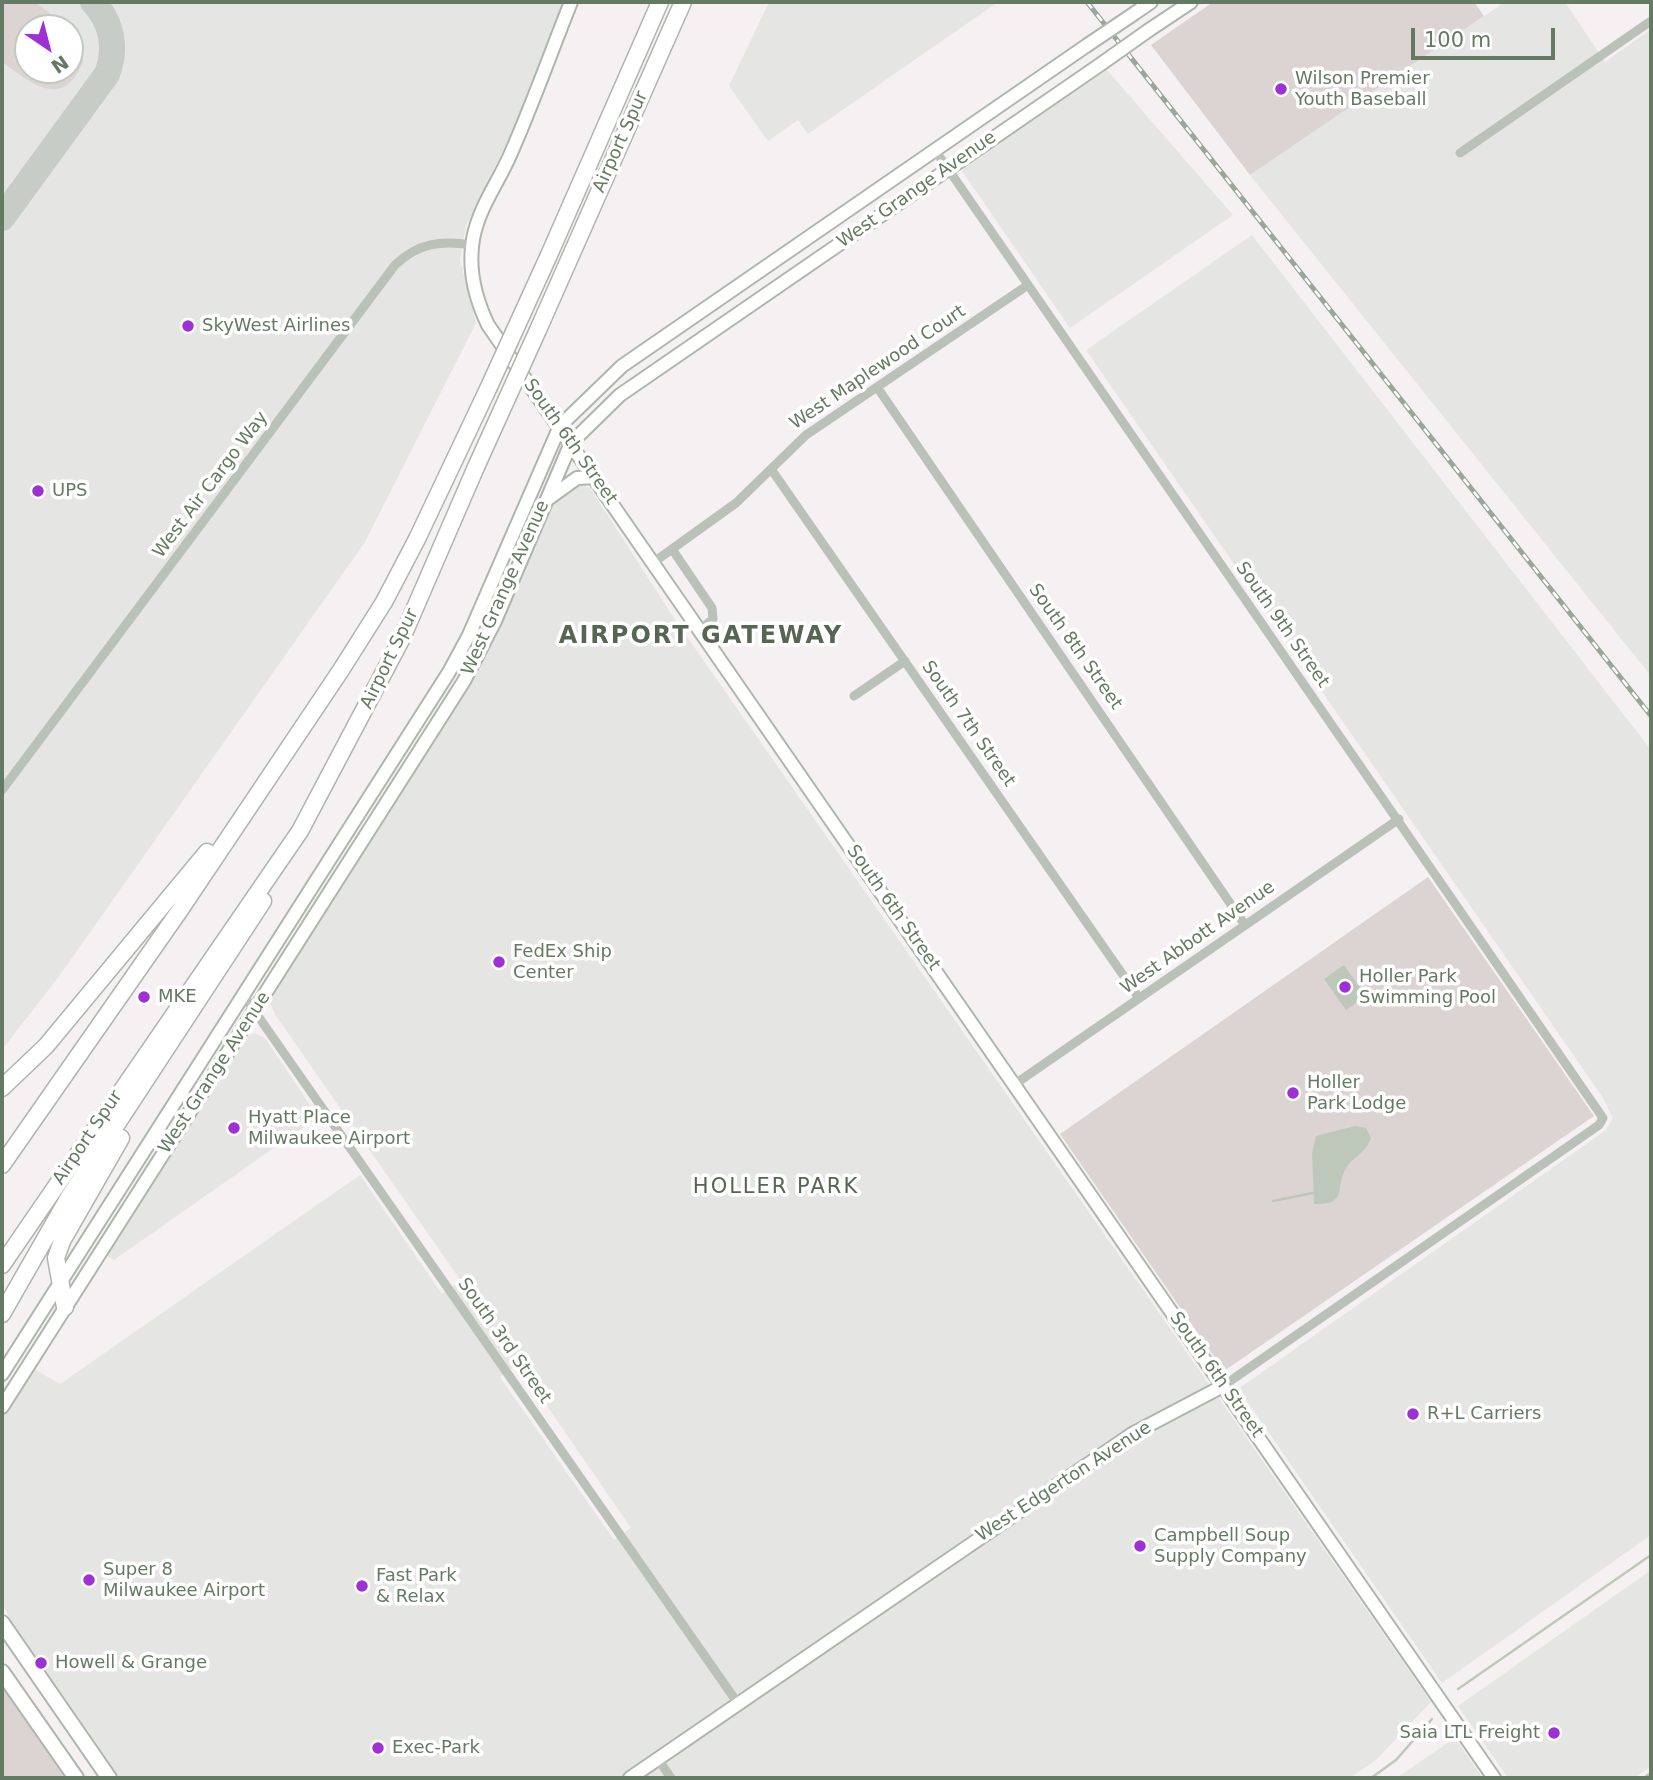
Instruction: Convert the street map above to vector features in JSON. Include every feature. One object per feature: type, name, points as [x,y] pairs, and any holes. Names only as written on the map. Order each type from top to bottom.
[{"type":"highway","name":"Airport Spur","points":[[2,1165],[173,921],[384,602],[488,389],[660,2]]},
{"type":"highway","name":"Airport Spur","points":[[2,1265],[300,831],[402,638],[683,2]]},
{"type":"highway","points":[[2,1088],[46,1046],[256,793]]},
{"type":"highway","points":[[2,1314],[69,1197],[249,927],[300,831]]},
{"type":"highway","points":[[65,1307],[56,1258],[62,1241],[162,1059]]},
{"type":"main road","points":[[2,1623],[109,1778]]},
{"type":"main road","points":[[2,1672],[76,1778]]},
{"type":"street","name":"South 6th Street","points":[[571,2],[510,156],[482,210],[472,245],[472,278],[480,310],[497,339],[560,426],[1494,1778]]},
{"type":"street","name":"West Grange Avenue","points":[[2,1374],[428,705],[469,635],[560,426],[622,366],[1151,2]]},
{"type":"street","name":"West Grange Avenue","points":[[2,1407],[443,715],[490,631],[571,443],[605,407],[636,384],[1191,2]]},
{"type":"street","points":[[1460,153],[1651,21]]},
{"type":"street","name":"South 9th Street","points":[[935,150],[1603,1118]]},
{"type":"street","name":"West Air Cargo Way","points":[[2,790],[395,265],[421,246],[439,243],[472,245]]},
{"type":"street","points":[[777,259],[791,278]]},
{"type":"street","name":"West Maplewood Court","points":[[654,562],[736,503],[806,435],[1028,285]]},
{"type":"street","points":[[622,366],[636,384]]},
{"type":"street","name":"South 8th Street","points":[[877,387],[1245,925]]},
{"type":"street","name":"South 7th Street","points":[[771,469],[1139,998]]},
{"type":"street","points":[[545,502],[577,478],[595,477]]},
{"type":"street","points":[[672,549],[712,608],[713,619],[700,630]]},
{"type":"street","points":[[854,696],[905,661]]},
{"type":"street","points":[[428,705],[443,715]]},
{"type":"street","name":"West Abbott Avenue","points":[[1015,1084],[1399,819]]},
{"type":"street","points":[[280,938],[295,948]]},
{"type":"street","name":"South 3rd Street","points":[[244,996],[739,1704]]},
{"type":"street","name":"West Edgerton Avenue","points":[[630,1778],[1132,1434],[1223,1385],[1599,1125],[1603,1118]]},
{"type":"street","points":[[658,1759],[671,1778]]},
{"type":"shaded area","points":[[2,2],[564,2],[512,132],[466,226],[460,260],[476,323],[365,542],[60,975],[2,1050]]},
{"type":"shaded area","points":[[2,2],[35,2],[51,14],[14,14],[14,71],[2,62]]},
{"type":"shaded area","points":[[769,2],[998,2],[808,134],[798,120],[768,141],[729,86]]},
{"type":"shaded area","name":"Wilson Premier Youth Baseball","points":[[1213,2],[1474,2],[1484,16],[1250,175],[1151,45]]},
{"type":"shaded area","points":[[1505,2],[1565,2],[1605,62],[1651,29],[1651,676],[1250,175]]},
{"type":"shaded area","points":[[1107,70],[1233,215],[1070,328],[962,171],[965,165]]},
{"type":"shaded area","points":[[35,84],[68,84],[56,89]]},
{"type":"shaded area","points":[[1252,235],[1651,750],[1651,1535],[1442,1683],[1242,1394],[1241,1387],[1606,1130],[1613,1118],[1603,1098],[1086,350]]},
{"type":"shaded area","points":[[577,483],[590,488],[676,621],[1431,1702],[1376,1760],[1350,1778],[119,1778],[13,1625],[2,1603],[2,1419],[34,1369],[60,1384],[360,1175],[442,1294],[461,1281],[276,1016],[268,999],[467,690],[496,637],[552,503]],"holes":[[[518,1364],[631,1528],[614,1540],[500,1377]]]},
{"type":"shaded area","points":[[1428,877],[1594,1116],[1224,1371],[1060,1134]]},
{"type":"shaded area","name":"Holler Park Swimming Pool","points":[[1344,965],[1366,996],[1346,1010],[1324,979]]},
{"type":"shaded area","points":[[254,1033],[265,1038],[318,1117],[114,1260],[107,1256],[245,1038]]},
{"type":"shaded area","points":[[1355,1126],[1366,1128],[1371,1138],[1368,1144],[1346,1168],[1336,1198],[1325,1204],[1314,1204],[1312,1153],[1316,1136]]},
{"type":"shaded area","points":[[1651,1570],[1651,1766],[1634,1778],[1508,1778],[1458,1706]]},
{"type":"shaded area","points":[[2,1686],[66,1778],[2,1778]]},
{"type":"shaded area","points":[[1455,1738],[1483,1778],[1396,1778]]},
{"type":"waterway","points":[[1273,1201],[1318,1192]]},
{"type":"waterway","points":[[1458,1689],[1651,1555]]},
{"type":"waterway","points":[[1371,1778],[1396,1760],[1432,1719]]},
{"type":"taxiway","points":[[2,218],[107,74],[112,55],[111,36],[105,18],[93,2]]},
{"type":"railway","points":[[1087,2],[1651,716]]},
{"type":"place","name":"Wilson Premier Youth Baseball","points":[[1281,89]]},
{"type":"place","name":"SkyWest Airlines","points":[[188,326]]},
{"type":"place","name":"UPS","points":[[38,491]]},
{"type":"place","name":"FedEx Ship Center","points":[[499,962]]},
{"type":"place","name":"Holler Park Swimming Pool","points":[[1345,987]]},
{"type":"place","name":"MKE","points":[[144,997]]},
{"type":"place","name":"Holler Park Lodge","points":[[1293,1093]]},
{"type":"place","name":"Hyatt Place Milwaukee Airport","points":[[234,1128]]},
{"type":"place","name":"R+L Carriers","points":[[1413,1414]]},
{"type":"place","name":"Campbell Soup Supply Company","points":[[1140,1546]]},
{"type":"place","name":"Super 8 Milwaukee Airport","points":[[89,1580]]},
{"type":"place","name":"Fast Park & Relax","points":[[362,1586]]},
{"type":"place","name":"Howell & Grange","points":[[41,1663]]},
{"type":"place","name":"Saia LTL Freight","points":[[1554,1733]]},
{"type":"place","name":"Exec-Park","points":[[378,1748]]},
{"type":"district","name":"AIRPORT GATEWAY","points":[[701,637]]},
{"type":"district","name":"HOLLER PARK","points":[[776,1188]]}]
